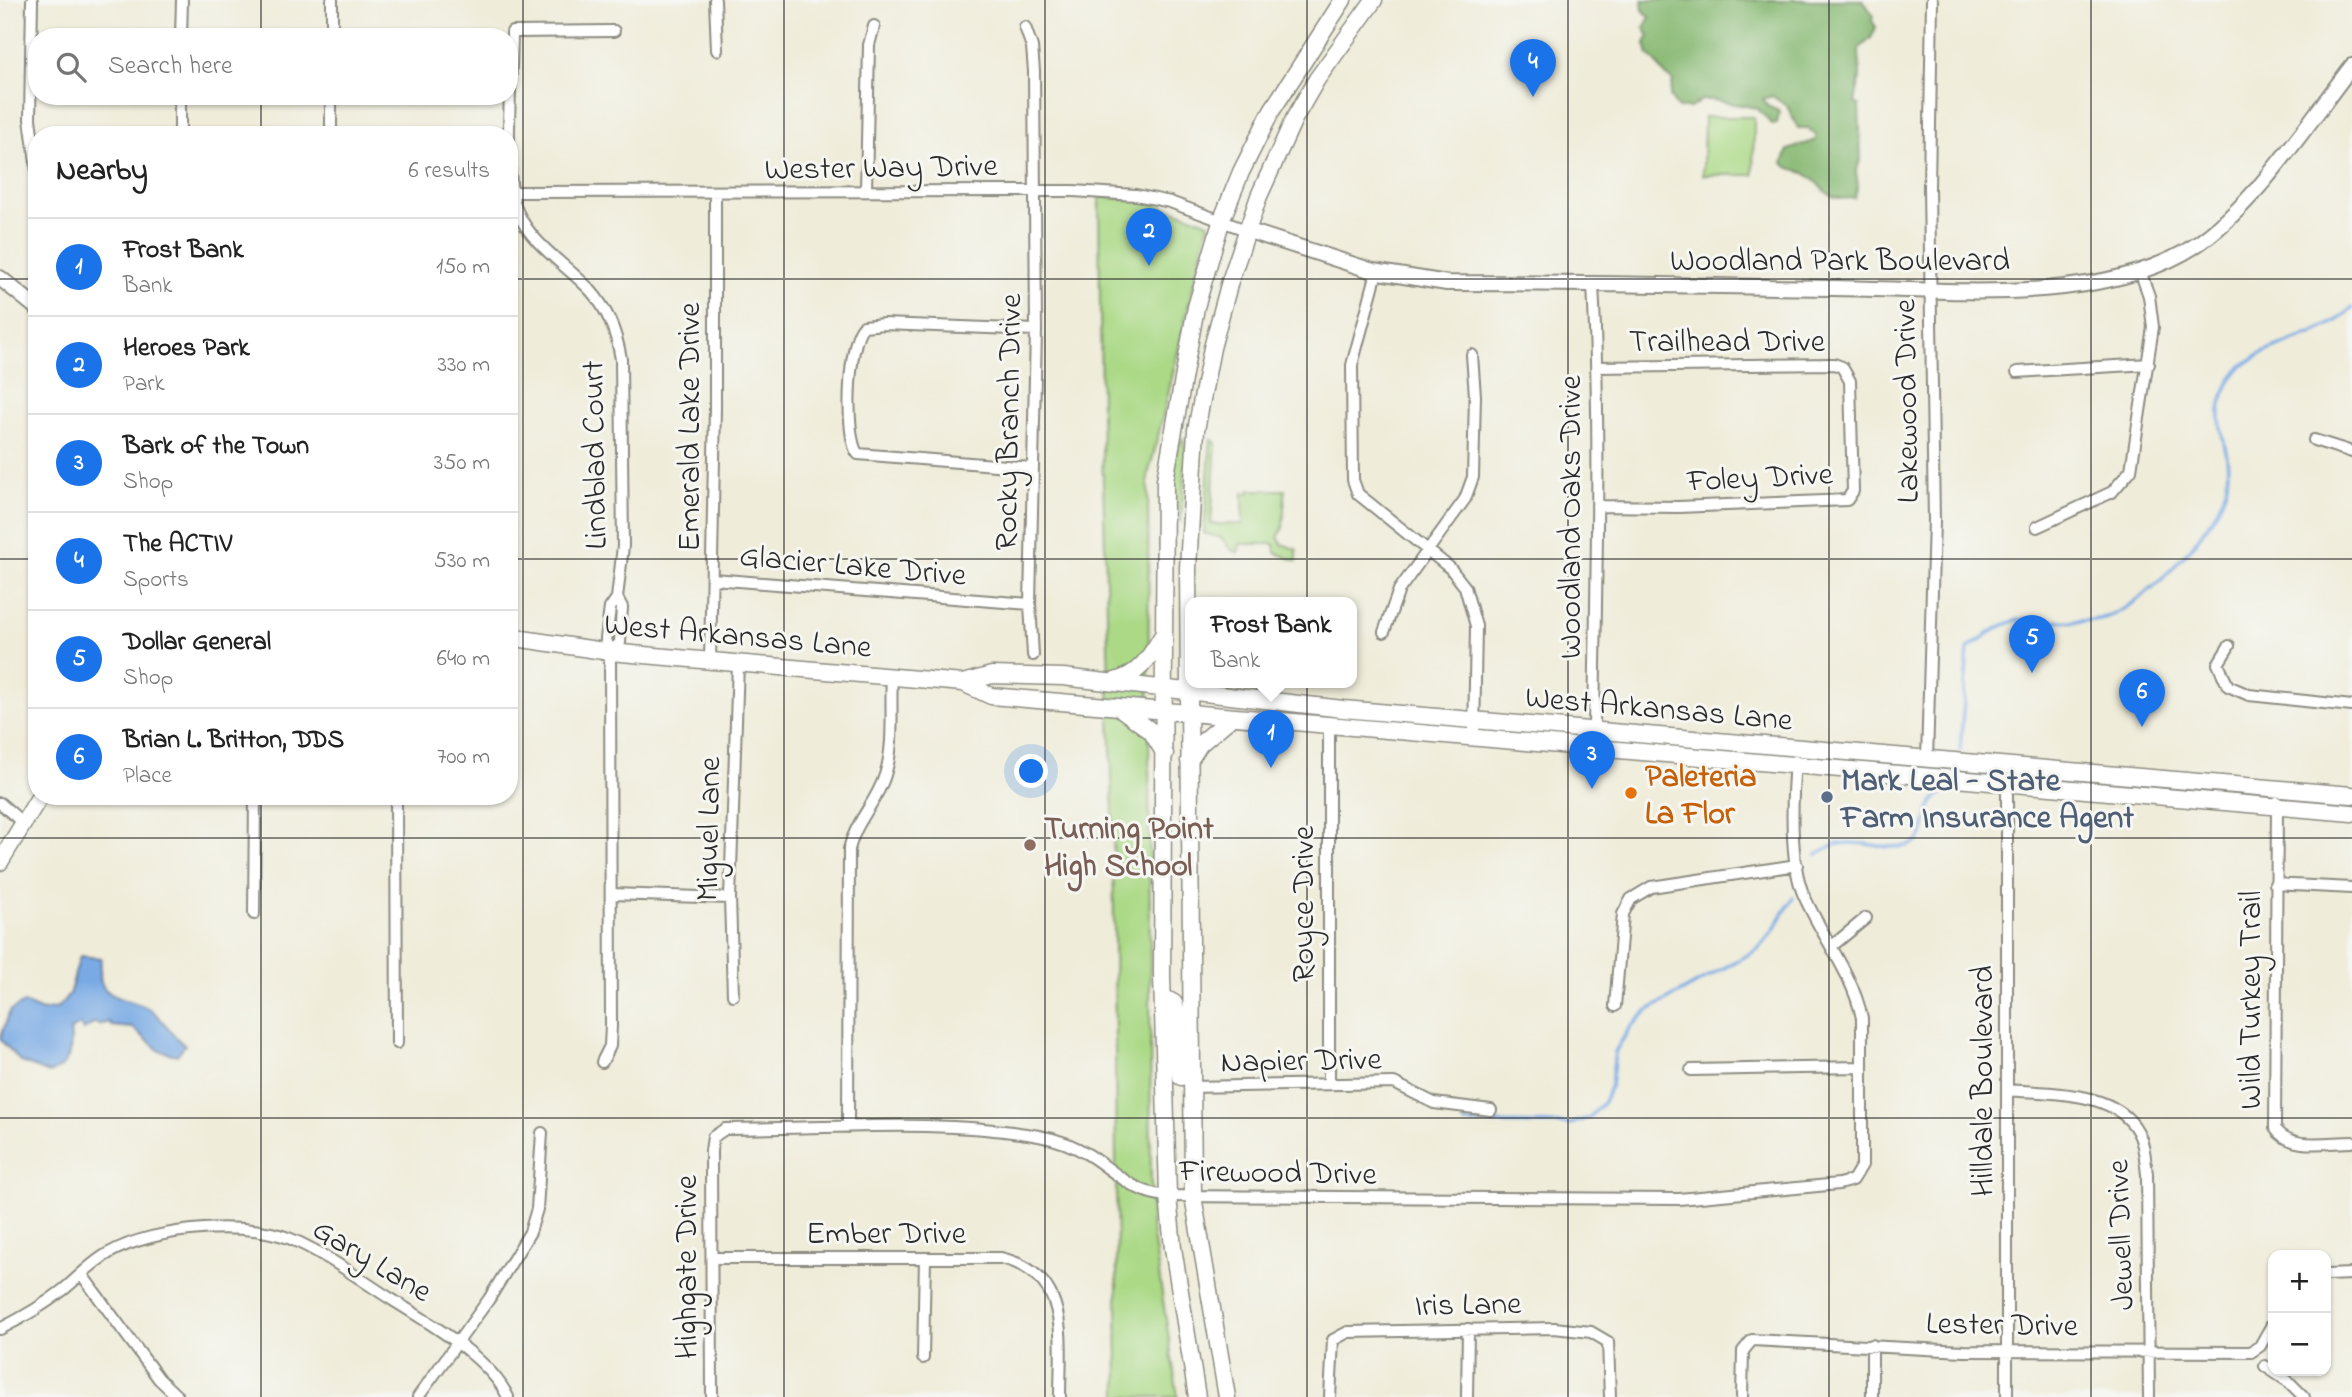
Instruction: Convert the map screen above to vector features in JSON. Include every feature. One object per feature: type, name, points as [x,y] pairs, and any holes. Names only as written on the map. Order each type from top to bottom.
[{"type":"main road","points":[[1197,1397],[1173,1248],[1168,1196],[1163,997],[1163,528],[1173,423],[1196,307],[1222,219],[1241,172],[1272,110],[1343,0]]},
{"type":"main road","points":[[1189,597],[1189,541],[1196,430],[1212,348],[1245,230],[1294,119],[1317,79],[1374,0]]},
{"type":"main road","points":[[1173,423],[1196,430]]},
{"type":"main road","points":[[1111,682],[1139,669],[1164,633]]},
{"type":"main road","name":"West Arkansas Lane","points":[[518,638],[610,652],[963,683],[991,696],[2352,813]]},
{"type":"main road","name":"West Arkansas Lane","points":[[963,683],[992,675],[1111,682],[1188,693],[1402,713],[2352,795]]},
{"type":"main road","points":[[1188,688],[1193,1196],[1227,1397]]},
{"type":"main road","points":[[1223,688],[1235,696]]},
{"type":"main road","points":[[1111,705],[1143,723],[1165,754]]},
{"type":"main road","points":[[1401,731],[1402,713]]},
{"type":"main road","points":[[1189,761],[1200,744],[1232,717]]},
{"type":"main road","points":[[0,862],[34,805]]},
{"type":"main road","points":[[1163,997],[1174,1003],[1180,1069],[1182,1078],[1190,1087]]},
{"type":"street","points":[[32,0],[32,28]]},
{"type":"street","points":[[181,28],[182,0]]},
{"type":"street","points":[[332,0],[332,28]]},
{"type":"street","points":[[715,0],[717,50]]},
{"type":"street","name":"Lakewood Drive","points":[[1927,759],[1934,521],[1930,288],[1932,0]]},
{"type":"street","points":[[866,191],[869,45],[874,26]]},
{"type":"street","name":"Rocky Branch Drive","points":[[1025,27],[1032,47],[1034,71],[1036,330],[1030,604],[1033,654]]},
{"type":"street","name":"Lindblad Court","points":[[518,32],[614,31]]},
{"type":"street","name":"Woodland Park Boulevard","points":[[1245,230],[1377,272],[1447,283],[1930,288],[2061,287],[2122,278],[2181,254],[2236,214],[2352,66]]},
{"type":"street","points":[[30,105],[31,126]]},
{"type":"street","points":[[180,105],[180,126]]},
{"type":"street","points":[[331,105],[331,126]]},
{"type":"street","name":"Lindblad Court","points":[[512,105],[512,126]]},
{"type":"street","name":"Wester Way Drive","points":[[518,192],[715,194],[1035,191],[1136,195],[1170,202],[1222,219],[1245,230]]},
{"type":"street","name":"Emerald Lake Drive","points":[[710,661],[713,579],[715,194]]},
{"type":"street","name":"Lindblad Court","points":[[518,214],[531,234],[592,292],[617,338],[623,397],[623,546],[617,598],[622,607],[620,643],[610,652],[611,1026],[610,1046],[602,1062]]},
{"type":"street","points":[[2037,527],[2112,492],[2131,470],[2149,364],[2152,309],[2140,271]]},
{"type":"street","points":[[1377,272],[1352,365],[1353,480],[1358,494],[1450,568],[1465,587],[1476,626],[1474,737]]},
{"type":"street","points":[[0,278],[28,301]]},
{"type":"street","name":"Woodland Oaks Drive","points":[[1593,285],[1597,367],[1594,729],[1599,748]]},
{"type":"street","points":[[1032,468],[858,454],[852,442],[850,383],[854,341],[861,327],[884,324],[1036,330]]},
{"type":"street","points":[[1384,632],[1399,590],[1465,499],[1472,477],[1475,396],[1472,355]]},
{"type":"street","name":"Trailhead Drive","points":[[1597,367],[1834,364],[1842,367],[1850,381],[1851,421]]},
{"type":"street","points":[[2017,372],[2149,364]]},
{"type":"street","name":"Foley Drive","points":[[1597,506],[1678,508],[1847,500],[1853,491],[1851,421]]},
{"type":"street","points":[[2314,440],[2352,452]]},
{"type":"street","name":"Glacier Lake Drive","points":[[713,579],[1030,604]]},
{"type":"street","points":[[2229,646],[2218,664],[2228,686],[2249,695],[2352,706]]},
{"type":"street","name":"Miguel Lane","points":[[733,995],[730,898],[738,663]]},
{"type":"street","points":[[848,1127],[849,849],[854,829],[880,789],[886,773],[892,676]]},
{"type":"street","name":"Royce Drive","points":[[1329,726],[1329,1083]]},
{"type":"street","points":[[1691,1070],[1862,1067],[1862,1018],[1857,995],[1801,888],[1793,815],[1797,748]]},
{"type":"street","name":"Hilldale Boulevard","points":[[2007,765],[2007,1397]]},
{"type":"street","name":"Wild Turkey Trail","points":[[2277,789],[2275,1128],[2281,1137],[2296,1142],[2352,1142]]},
{"type":"street","points":[[0,803],[23,823]]},
{"type":"street","points":[[254,914],[255,805]]},
{"type":"street","points":[[396,805],[397,1043]]},
{"type":"street","points":[[1615,1006],[1623,914],[1630,899],[1651,887],[1797,865]]},
{"type":"street","points":[[2275,884],[2352,888]]},
{"type":"street","points":[[612,894],[730,898]]},
{"type":"street","points":[[1832,946],[1866,918]]},
{"type":"street","name":"Firewood Drive","points":[[713,1137],[724,1129],[848,1127],[933,1128],[1042,1137],[1088,1154],[1129,1185],[1153,1195],[1168,1196],[1679,1199],[1839,1184],[1853,1180],[1862,1166],[1862,1067]]},
{"type":"street","name":"Napier Drive","points":[[1190,1087],[1394,1083],[1434,1103],[1491,1110]]},
{"type":"street","name":"Jewell Drive","points":[[2007,1090],[2101,1102],[2128,1119],[2138,1132],[2144,1148],[2147,1174],[2149,1397]]},
{"type":"street","points":[[418,1397],[489,1299],[535,1220],[542,1133]]},
{"type":"street","name":"Highgate Drive","points":[[712,1397],[710,1175],[713,1137]]},
{"type":"street","name":"Gary Lane","points":[[0,1329],[51,1299],[108,1253],[139,1241],[176,1233],[232,1228],[274,1234],[299,1242],[425,1320],[481,1362],[508,1397]]},
{"type":"street","name":"Ember Drive","points":[[712,1258],[1001,1258],[1019,1262],[1035,1273],[1049,1290],[1057,1306],[1060,1325],[1060,1397]]},
{"type":"street","points":[[923,1358],[925,1258]]},
{"type":"street","points":[[2331,1275],[2352,1274]]},
{"type":"street","points":[[82,1275],[159,1379],[178,1397]]},
{"type":"street","name":"Iris Lane","points":[[1330,1397],[1331,1350],[1338,1336],[1360,1331],[1554,1328],[1599,1335],[1609,1345],[1610,1397]]},
{"type":"street","points":[[1467,1397],[1468,1329]]},
{"type":"street","name":"Lester Drive","points":[[1742,1397],[1743,1351],[1752,1340],[2007,1351],[2251,1352],[2260,1346],[2268,1332]]},
{"type":"street","points":[[1872,1345],[1872,1397]]},
{"type":"street","points":[[2265,1366],[2289,1382],[2304,1397]]},
{"type":"green space","points":[[1642,0],[1863,0],[1873,15],[1872,21],[1876,27],[1871,38],[1859,49],[1860,77],[1855,103],[1859,105],[1861,158],[1856,172],[1858,187],[1854,198],[1832,196],[1806,174],[1783,163],[1788,150],[1816,140],[1816,135],[1808,128],[1798,128],[1787,106],[1772,96],[1763,99],[1769,107],[1779,111],[1777,123],[1772,124],[1757,108],[1712,100],[1702,100],[1690,108],[1678,108],[1670,97],[1673,80],[1665,75],[1648,55],[1645,43],[1649,36],[1644,28],[1650,17],[1643,10]]},
{"type":"green space","points":[[1704,117],[1754,117],[1753,175],[1703,175]]},
{"type":"green space","points":[[1099,197],[1156,205],[1209,223],[1148,475],[1151,1223],[1178,1397],[1118,1397],[1113,815],[1101,412]]},
{"type":"green space","points":[[1183,438],[1186,456],[1181,522],[1178,520],[1174,466],[1178,446]]},
{"type":"green space","points":[[1211,439],[1216,443],[1211,524],[1243,524],[1243,493],[1249,493],[1250,490],[1285,490],[1283,529],[1278,537],[1282,544],[1297,550],[1297,561],[1276,553],[1275,544],[1240,544],[1238,553],[1230,549],[1222,538],[1204,533]]},
{"type":"water","points":[[80,956],[101,958],[100,979],[106,990],[146,1007],[161,1019],[185,1045],[177,1055],[160,1051],[133,1028],[111,1026],[110,1022],[98,1025],[96,1022],[84,1030],[80,1025],[70,1030],[68,1057],[56,1071],[49,1073],[21,1062],[0,1039],[10,1011],[24,1003],[42,1011],[57,1008],[69,995]]},
{"type":"waterway","points":[[1960,750],[1968,649],[2008,623],[2023,619],[2082,621],[2104,618],[2125,609],[2158,582],[2196,542],[2224,496],[2228,466],[2221,429],[2221,405],[2234,375],[2243,365],[2257,357],[2340,319],[2352,308]]},
{"type":"waterway","points":[[1817,855],[1829,847],[1841,844],[1891,847],[1916,843],[1924,830],[1931,805],[1942,793]]},
{"type":"waterway","points":[[1464,1123],[1570,1124],[1589,1118],[1604,1102],[1611,1085],[1615,1052],[1629,1029],[1647,1011],[1758,949],[1773,931],[1793,898]]},
{"type":"place","name":"The ACTIV","points":[[1533,97]]},
{"type":"place","name":"Heroes Park","points":[[1149,266]]},
{"type":"place","name":"Dollar General","points":[[2032,673]]},
{"type":"place","name":"Brian L. Britton, DDS","points":[[2142,727]]},
{"type":"place","name":"Frost Bank","points":[[1271,768]]},
{"type":"place","name":"Bark of the Town","points":[[1592,789]]},
{"type":"place","name":"Paleteria La Flor","points":[[1631,793]]},
{"type":"place","name":"Mark Leal - State Farm Insurance Agent","points":[[1827,797]]},
{"type":"place","name":"Turning Point High School","points":[[1030,845]]}]
